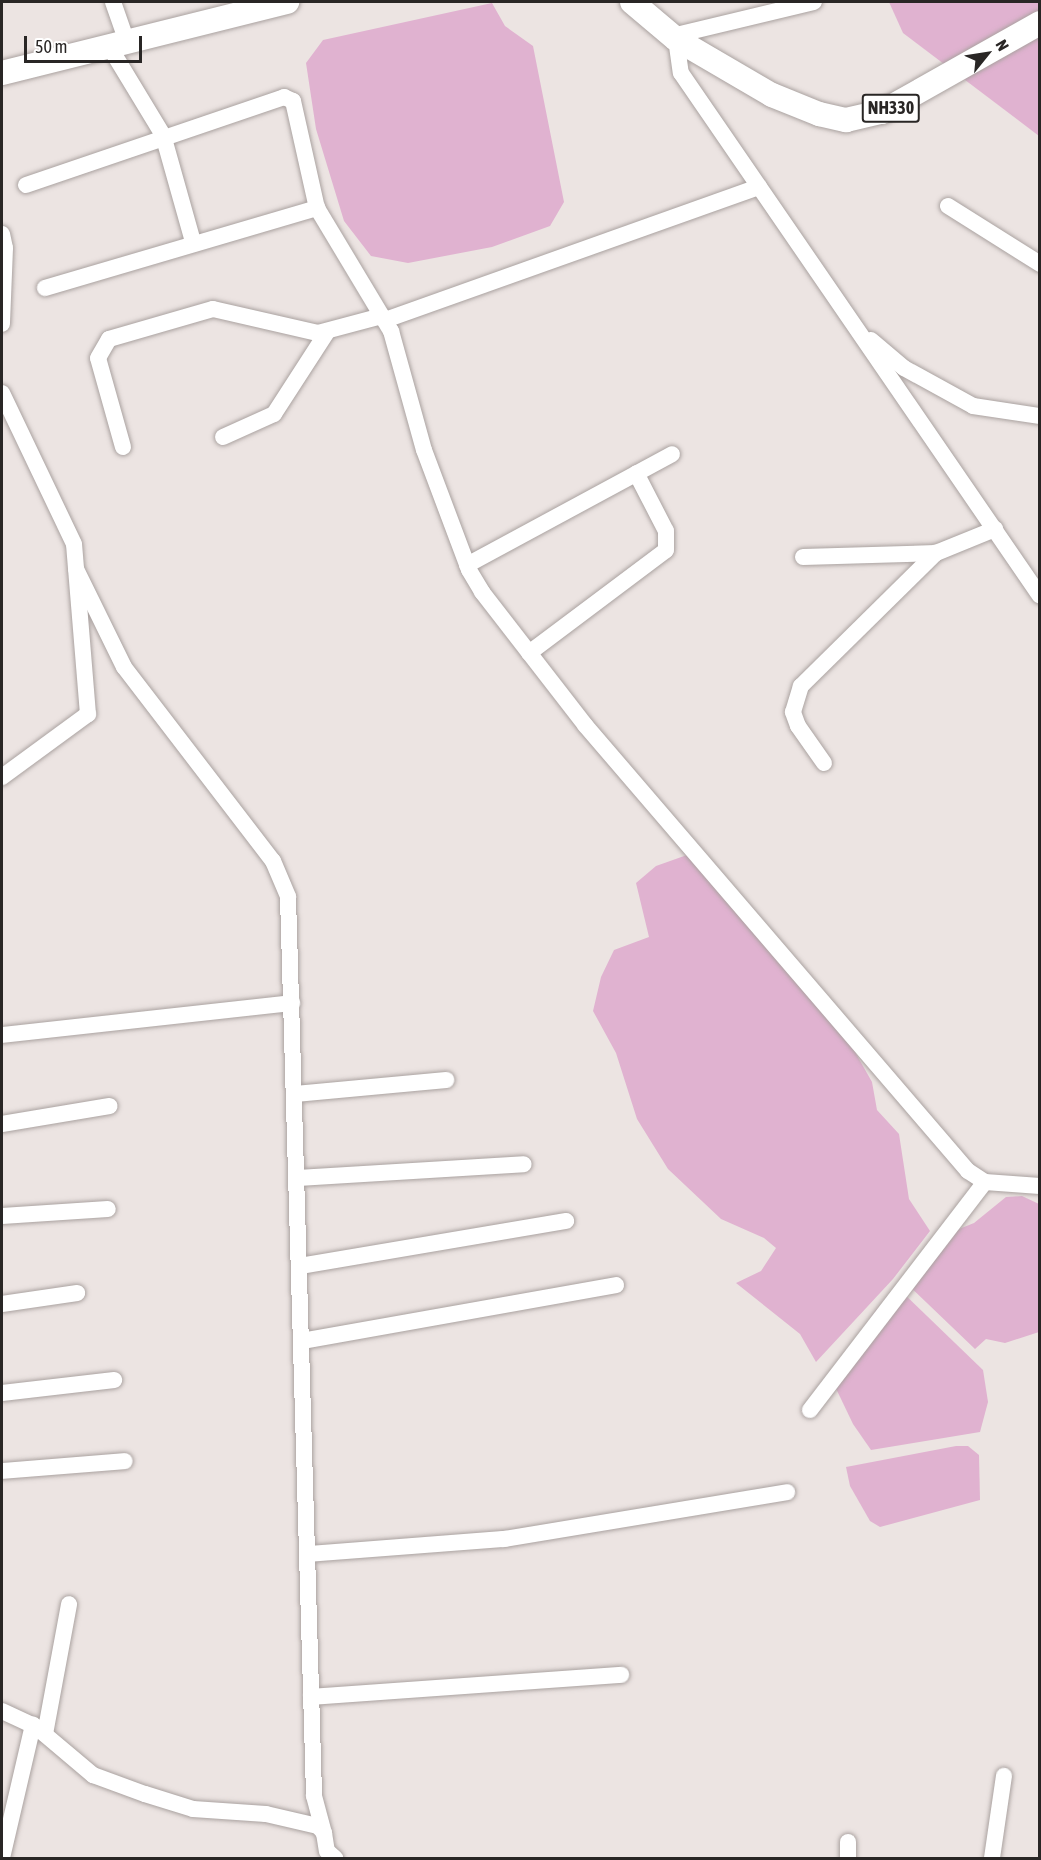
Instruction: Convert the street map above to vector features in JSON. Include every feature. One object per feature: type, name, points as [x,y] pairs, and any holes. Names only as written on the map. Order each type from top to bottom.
[{"type":"highway","points":[[3,68],[118,44],[287,2]]},
{"type":"highway","name":"NH330","points":[[632,2],[674,37],[772,95],[819,114],[846,120],[882,112],[1040,23]]},
{"type":"street","points":[[113,2],[118,44],[163,135],[193,242]]},
{"type":"street","points":[[814,2],[674,37],[681,73],[1040,596]]},
{"type":"street","points":[[26,185],[163,135],[289,98],[295,106],[317,208],[384,318],[395,342],[424,450],[467,565],[482,592],[585,725],[968,1171],[985,1182],[1040,1186]]},
{"type":"street","points":[[123,447],[98,358],[109,339],[213,309],[327,332],[384,318],[759,187]]},
{"type":"street","points":[[948,206],[1040,264]]},
{"type":"street","points":[[45,288],[193,242],[317,208]]},
{"type":"street","points":[[2,324],[3,244]]},
{"type":"street","points":[[854,326],[904,368],[973,406],[1040,416]]},
{"type":"street","points":[[223,437],[260,422],[284,403],[327,332]]},
{"type":"street","points":[[2,393],[74,544],[88,714],[2,777]]},
{"type":"street","points":[[467,565],[672,454]]},
{"type":"street","points":[[529,653],[666,550],[666,531],[636,473]]},
{"type":"street","points":[[803,557],[936,553],[995,529]]},
{"type":"street","points":[[824,763],[798,726],[793,712],[801,686],[936,553]]},
{"type":"street","points":[[76,569],[124,667],[280,871],[288,897],[298,1178],[314,1796],[327,1851],[335,1858]]},
{"type":"street","points":[[2,1035],[292,1003]]},
{"type":"street","points":[[295,1094],[446,1080]]},
{"type":"street","points":[[2,1124],[109,1106]]},
{"type":"street","points":[[298,1178],[524,1164]]},
{"type":"street","points":[[810,1410],[985,1182]]},
{"type":"street","points":[[2,1216],[108,1209]]},
{"type":"street","points":[[300,1266],[566,1221]]},
{"type":"street","points":[[302,1341],[616,1285]]},
{"type":"street","points":[[2,1304],[77,1293]]},
{"type":"street","points":[[2,1393],[114,1380]]},
{"type":"street","points":[[2,1471],[125,1461]]},
{"type":"street","points":[[308,1554],[504,1539],[787,1492]]},
{"type":"street","points":[[2,1858],[39,1730],[69,1604]]},
{"type":"street","points":[[311,1697],[621,1675]]},
{"type":"street","points":[[2,1711],[39,1730],[93,1775],[193,1809],[266,1814],[311,1824],[324,1833]]},
{"type":"street","points":[[992,1858],[1004,1776]]},
{"type":"shaded area","points":[[889,2],[1039,2],[1039,136],[903,33]]},
{"type":"shaded area","points":[[492,3],[505,26],[533,46],[564,202],[550,226],[492,247],[408,263],[371,256],[344,221],[316,129],[306,63],[323,40]]},
{"type":"shaded area","points":[[687,855],[842,1029],[872,1082],[877,1110],[899,1134],[909,1199],[930,1231],[893,1279],[816,1362],[800,1334],[736,1283],[761,1271],[776,1248],[764,1238],[721,1219],[668,1169],[637,1119],[616,1053],[593,1011],[601,977],[614,950],[649,937],[636,883],[656,866]]},
{"type":"shaded area","points":[[1022,1196],[1039,1204],[1039,1332],[1005,1343],[986,1339],[975,1349],[904,1281],[954,1231],[974,1223],[1006,1197]]},
{"type":"shaded area","points":[[899,1289],[983,1370],[988,1402],[980,1432],[871,1450],[853,1424],[830,1376],[876,1310]]},
{"type":"shaded area","points":[[956,1446],[968,1446],[979,1455],[980,1500],[880,1527],[870,1521],[850,1486],[846,1467]]}]
